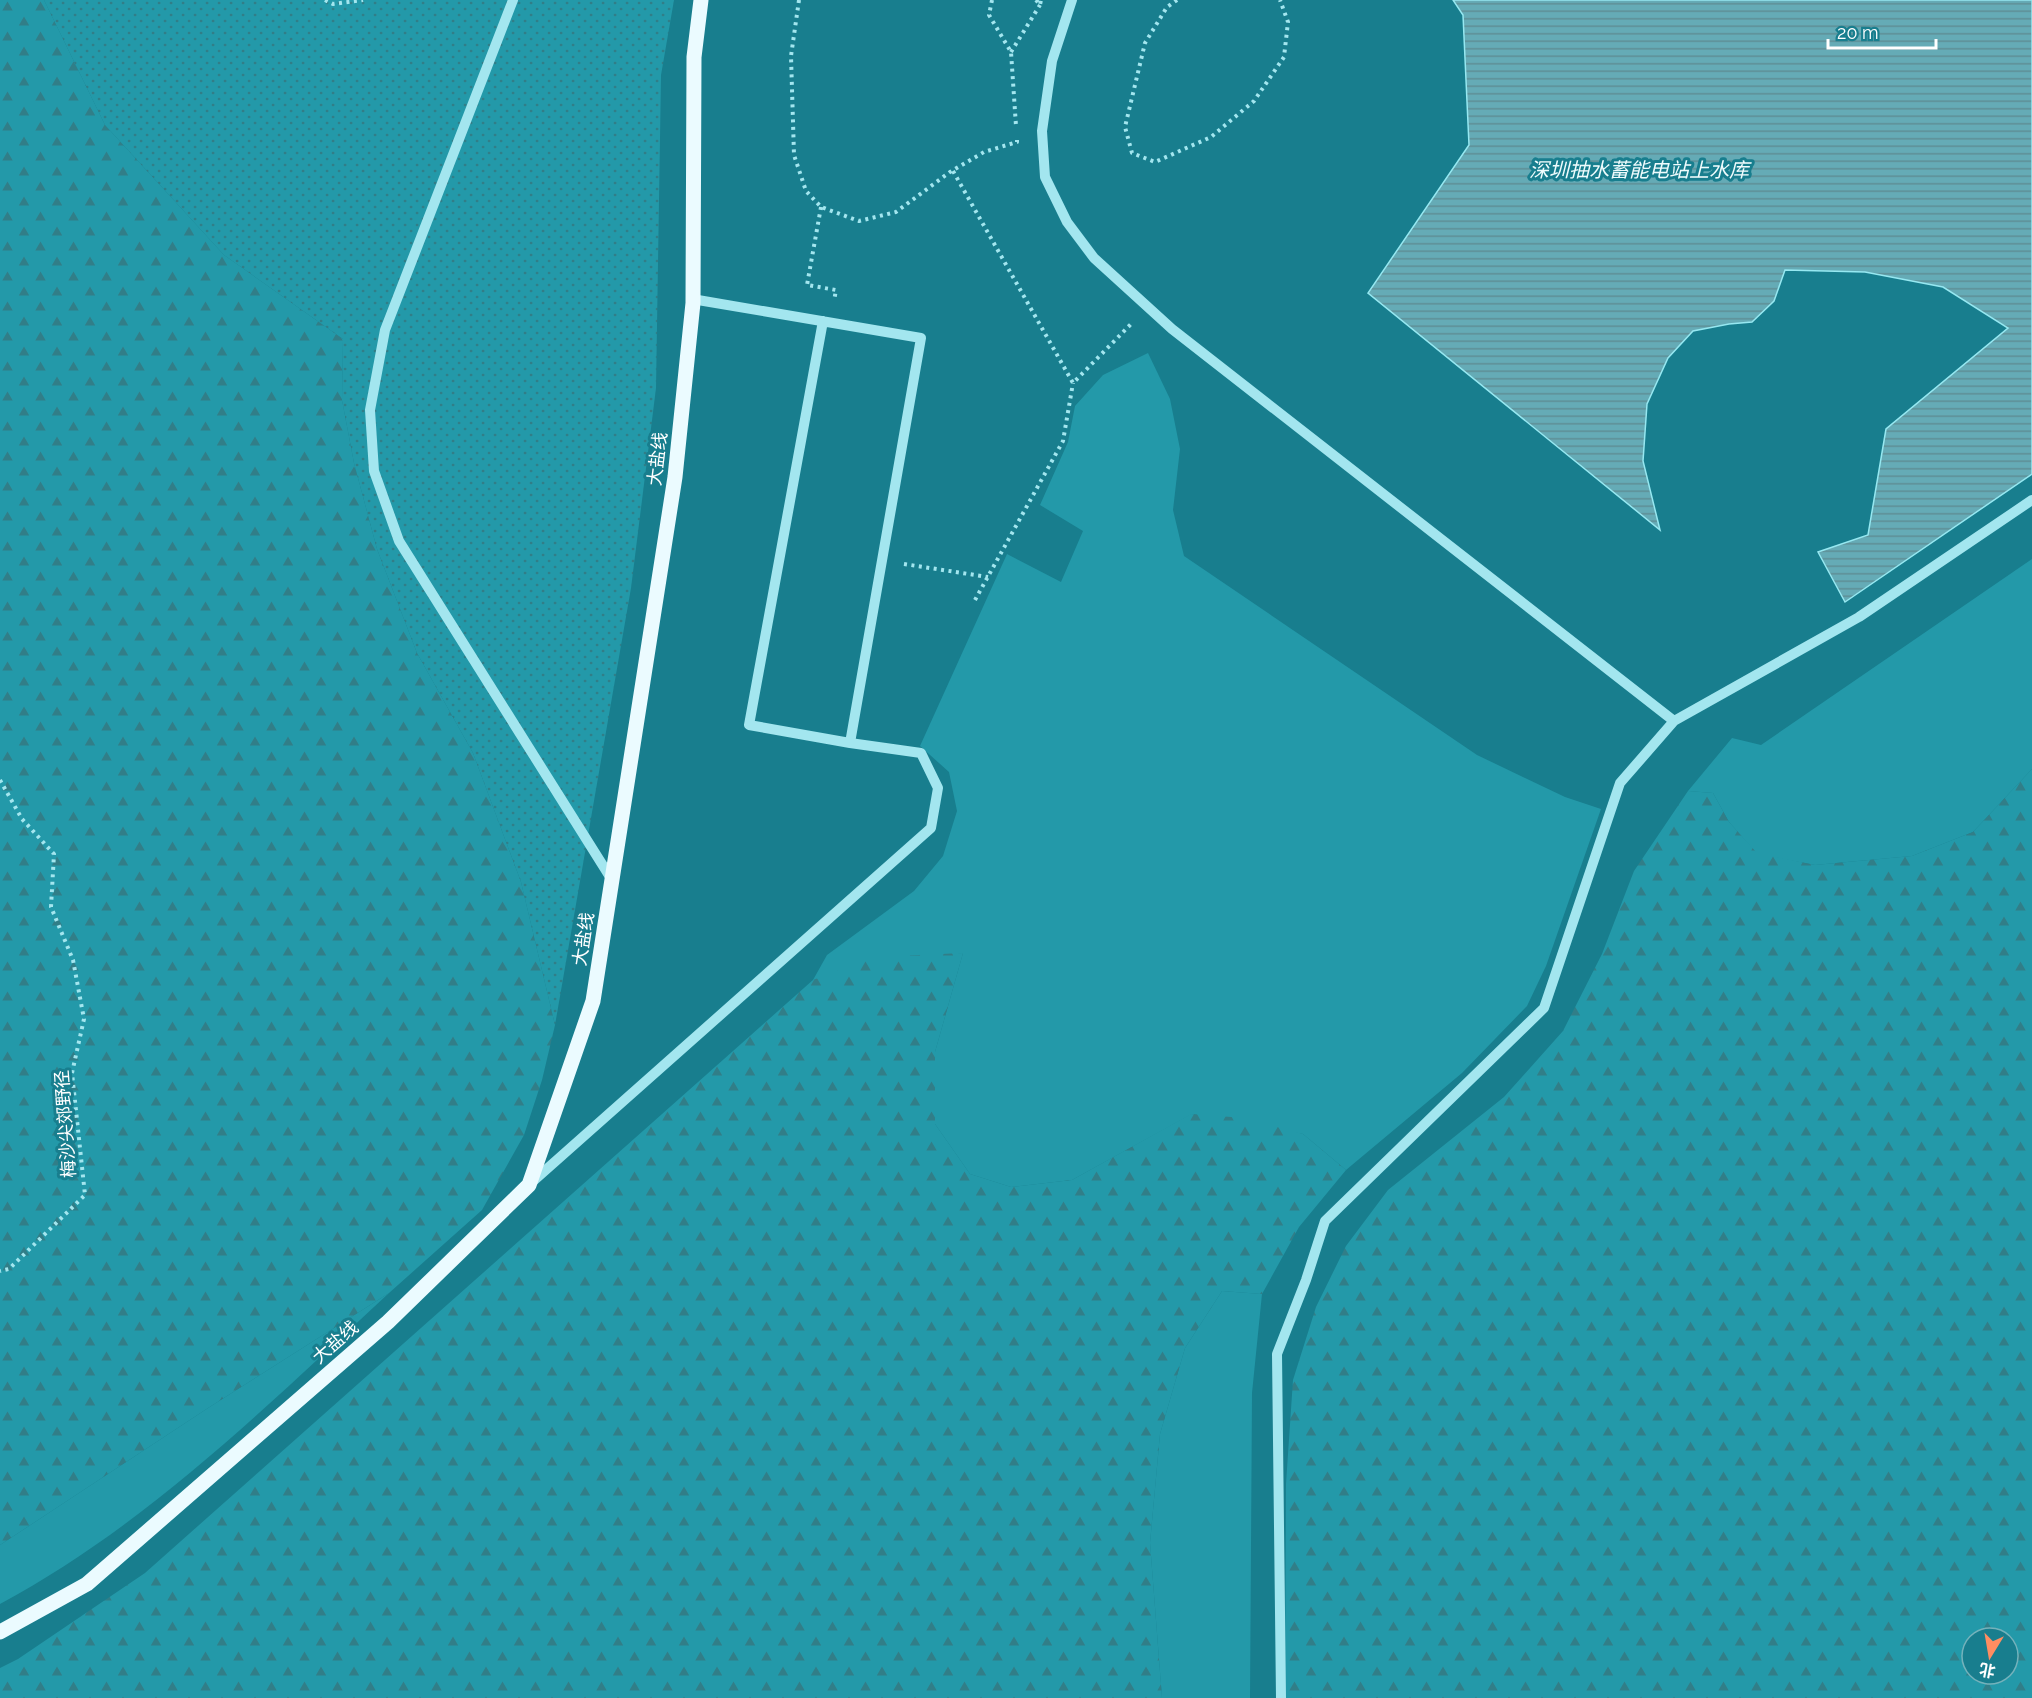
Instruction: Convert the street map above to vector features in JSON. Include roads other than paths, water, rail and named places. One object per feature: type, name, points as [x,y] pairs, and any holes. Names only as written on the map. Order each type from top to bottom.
[{"type":"main road","name":"大盐线","points":[[0,1632],[87,1584],[388,1322],[529,1185],[593,1001],[675,477],[685,396],[692,298],[694,57],[701,0]]},
{"type":"street","points":[[513,0],[385,330],[370,410],[374,471],[399,542],[612,880]]},
{"type":"street","points":[[1072,0],[1052,61],[1042,131],[1045,177],[1054,200],[1067,222],[1094,258],[1147,308],[1674,721]]},
{"type":"street","points":[[692,298],[921,338],[850,743]]},
{"type":"street","points":[[529,1185],[931,828],[938,788],[921,753],[749,725],[827,322]]},
{"type":"street","points":[[1281,1698],[1277,1354],[1306,1280],[1325,1221],[1544,1008],[1620,783],[1674,721],[1859,617],[2032,500]]},
{"type":"water","name":"深圳抽水蓄能电站上水库","points":[[1453,0],[2032,0],[2032,474],[1845,602],[1818,552],[1868,535],[1886,429],[2008,328],[1943,287],[1865,272],[1785,270],[1774,301],[1752,322],[1693,331],[1668,358],[1647,404],[1643,461],[1660,530],[1368,293],[1469,145],[1463,15]]}]
